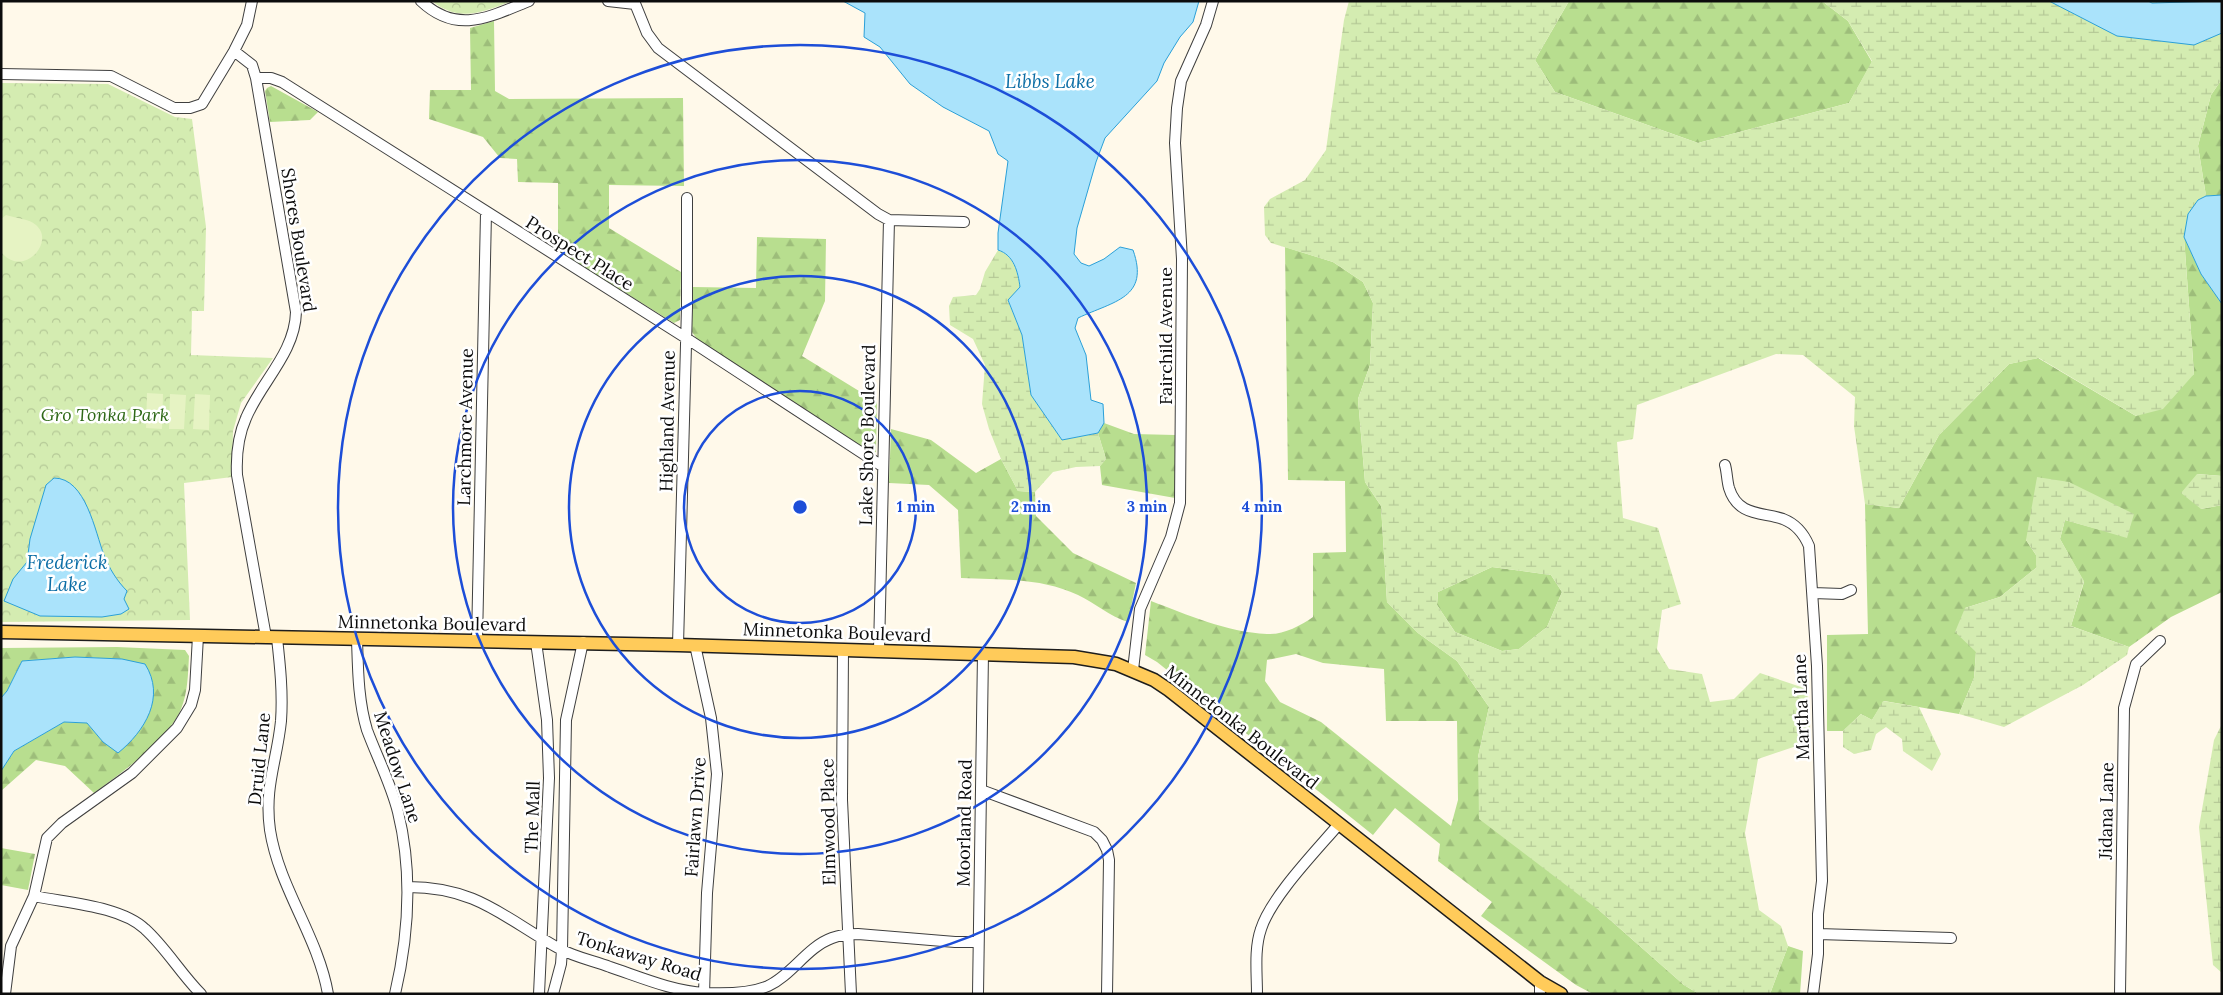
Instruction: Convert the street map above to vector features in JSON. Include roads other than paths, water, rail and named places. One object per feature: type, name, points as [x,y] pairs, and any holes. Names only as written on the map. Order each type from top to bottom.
[{"type":"main road","name":"Minnetonka Boulevard","points":[[1,632],[583,642],[983,653],[1098,660],[1133,670],[1169,690],[1339,824],[1540,988],[1561,994]]},
{"type":"street","points":[[1,74],[111,76],[174,108],[190,108],[202,104],[234,52],[247,25],[252,1]]},
{"type":"street","points":[[421,1],[440,15],[474,21],[529,1]]},
{"type":"street","points":[[608,1],[634,2],[647,34],[658,48],[817,169],[889,220],[964,222]]},
{"type":"street","name":"Fairchild Avenue","points":[[1133,670],[1140,609],[1171,537],[1180,503],[1182,258],[1175,143],[1177,108],[1181,81],[1206,25],[1212,1]]},
{"type":"street","name":"Shores Boulevard","points":[[234,52],[252,65],[256,78],[296,312],[296,327],[291,342],[245,419],[236,456],[237,475],[272,637]]},
{"type":"street","name":"Prospect Place","points":[[256,78],[271,78],[282,82],[686,338],[882,466]]},
{"type":"street","name":"Highland Avenue","points":[[678,645],[686,338],[687,198]]},
{"type":"street","name":"Larchmore Avenue","points":[[476,641],[486,213]]},
{"type":"street","name":"Lake Shore Boulevard","points":[[879,650],[889,220]]},
{"type":"street","name":"Martha Lane","points":[[1725,465],[1730,490],[1746,509],[1757,514],[1783,519],[1794,525],[1804,535],[1809,546],[1817,666],[1822,881],[1818,954],[1813,994]]},
{"type":"street","points":[[1812,593],[1842,594],[1851,590]]},
{"type":"street","points":[[5,994],[11,946],[34,896],[45,846],[53,830],[132,773],[162,744],[184,718],[195,690],[198,636]]},
{"type":"street","name":"Druid Lane","points":[[272,637],[282,687],[281,721],[268,794],[270,826],[276,858],[322,966],[328,994]]},
{"type":"street","name":"Meadow Lane","points":[[357,639],[362,709],[398,813],[408,887],[405,946],[395,994]]},
{"type":"street","name":"Jidana Lane","points":[[2120,994],[2124,708],[2136,664],[2160,641]]},
{"type":"street","name":"The Mall","points":[[536,642],[547,720],[549,778],[539,994]]},
{"type":"street","name":"The Mall","points":[[553,994],[561,964],[562,950],[566,720],[583,642]]},
{"type":"street","name":"Fairlawn Drive","points":[[694,645],[711,718],[717,774],[707,893],[704,993]]},
{"type":"street","name":"Elmwood Place","points":[[843,649],[842,800],[851,994]]},
{"type":"street","name":"Moorland Road","points":[[978,994],[983,653]]},
{"type":"street","points":[[981,790],[1084,827],[1102,840],[1109,860],[1107,994]]},
{"type":"street","points":[[1257,994],[1257,956],[1261,928],[1274,904],[1339,824]]},
{"type":"street","name":"Tonkaway Road","points":[[408,887],[434,888],[472,897],[500,911],[562,950],[680,990],[704,993],[740,993],[768,986],[781,978],[822,943],[848,934],[978,942]]},
{"type":"street","points":[[34,896],[112,912],[135,922],[145,929],[185,978],[201,994]]},
{"type":"street","points":[[1818,934],[1951,938]]},
{"type":"water","name":"Libbs Lake","points":[[843,1],[1199,1],[1193,22],[1180,37],[1164,63],[1157,81],[1105,138],[1077,228],[1074,254],[1081,263],[1089,266],[1104,259],[1120,247],[1133,250],[1137,266],[1137,278],[1133,288],[1125,296],[1116,302],[1078,318],[1075,328],[1086,355],[1091,400],[1103,404],[1104,423],[1098,433],[1062,440],[1031,395],[1022,335],[1008,300],[1020,287],[1018,276],[1008,256],[998,250],[998,233],[1008,161],[998,154],[989,131],[943,107],[910,84],[880,47],[864,37],[865,13]]},
{"type":"water","points":[[2049,1],[2148,1],[2152,3],[2222,1],[2222,33],[2194,45],[2117,36]]},
{"type":"water","points":[[2222,195],[2222,304],[2201,274],[2184,237],[2188,214],[2198,200],[2206,196]]},
{"type":"water","name":"Frederick Lake","points":[[54,478],[65,480],[74,487],[82,496],[88,508],[108,565],[127,591],[124,599],[129,609],[121,614],[102,617],[40,616],[4,601],[13,579],[27,562],[30,539],[46,485]]},
{"type":"water","points":[[75,657],[122,659],[145,664],[151,676],[153,701],[150,713],[144,724],[118,753],[103,742],[87,723],[64,722],[14,751],[1,771],[1,698],[7,691],[22,661]]},
{"type":"park label","name":"Gro Tonka Park","points":[[105,414]]}]
